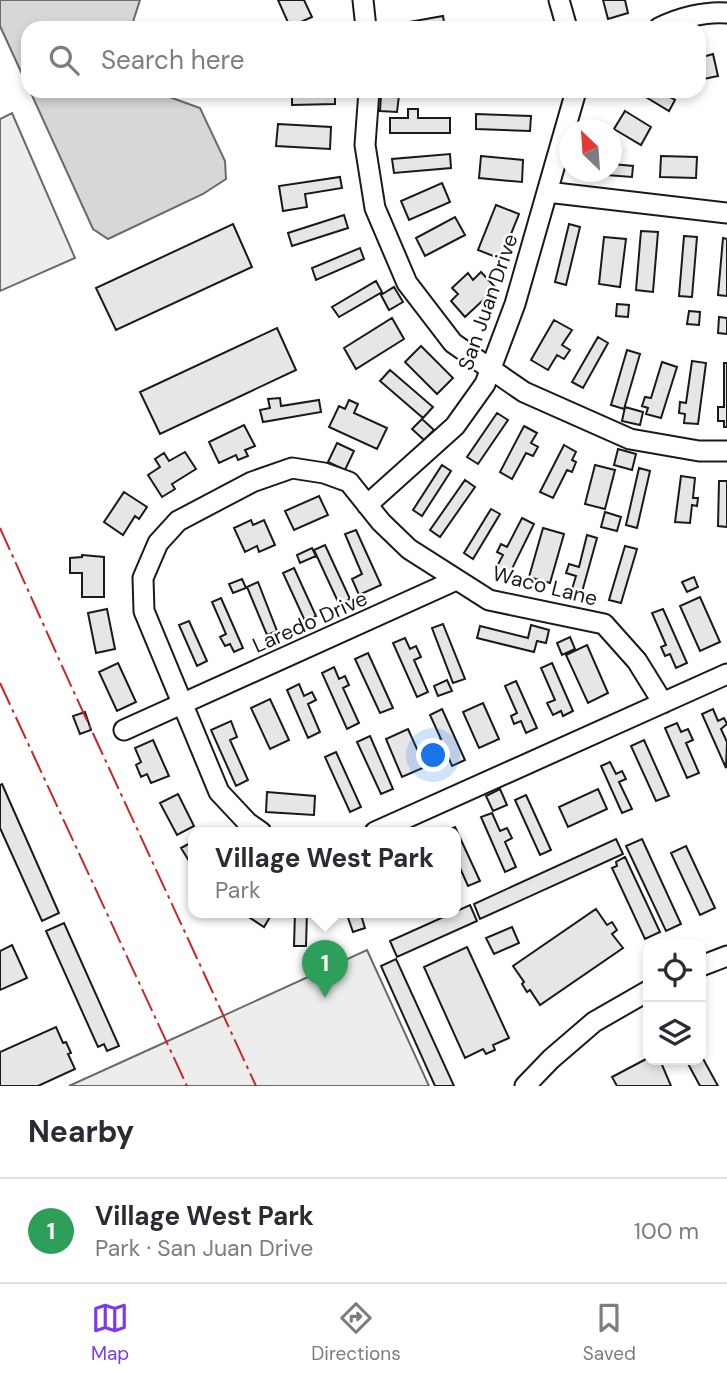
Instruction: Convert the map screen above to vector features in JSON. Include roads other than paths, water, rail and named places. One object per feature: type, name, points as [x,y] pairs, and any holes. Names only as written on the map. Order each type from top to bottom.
[{"type":"street","points":[[363,0],[365,21]]},
{"type":"street","points":[[559,0],[565,21]]},
{"type":"street","points":[[678,21],[716,12],[727,13]]},
{"type":"street","points":[[368,98],[365,145],[375,208],[407,283],[453,343],[524,392],[630,439],[699,450],[727,451]]},
{"type":"street","name":"San Juan Drive","points":[[367,505],[455,426],[485,384],[515,304],[574,98]]},
{"type":"street","points":[[547,192],[727,213]]},
{"type":"street","points":[[254,827],[219,792],[144,611],[143,578],[158,543],[178,521],[252,482],[292,468],[324,473],[349,482],[367,505]]},
{"type":"street","name":"Waco Lane","points":[[367,505],[409,549],[489,600],[604,624],[637,661],[663,703]]},
{"type":"street","name":"Laredo Drive","points":[[124,730],[456,580]]},
{"type":"street","points":[[386,827],[727,674]]},
{"type":"street","points":[[706,964],[727,957]]},
{"type":"street","points":[[525,1086],[551,1059],[594,1022],[643,993]]},
{"type":"place","name":"Village West Park","points":[[325,998]]}]
